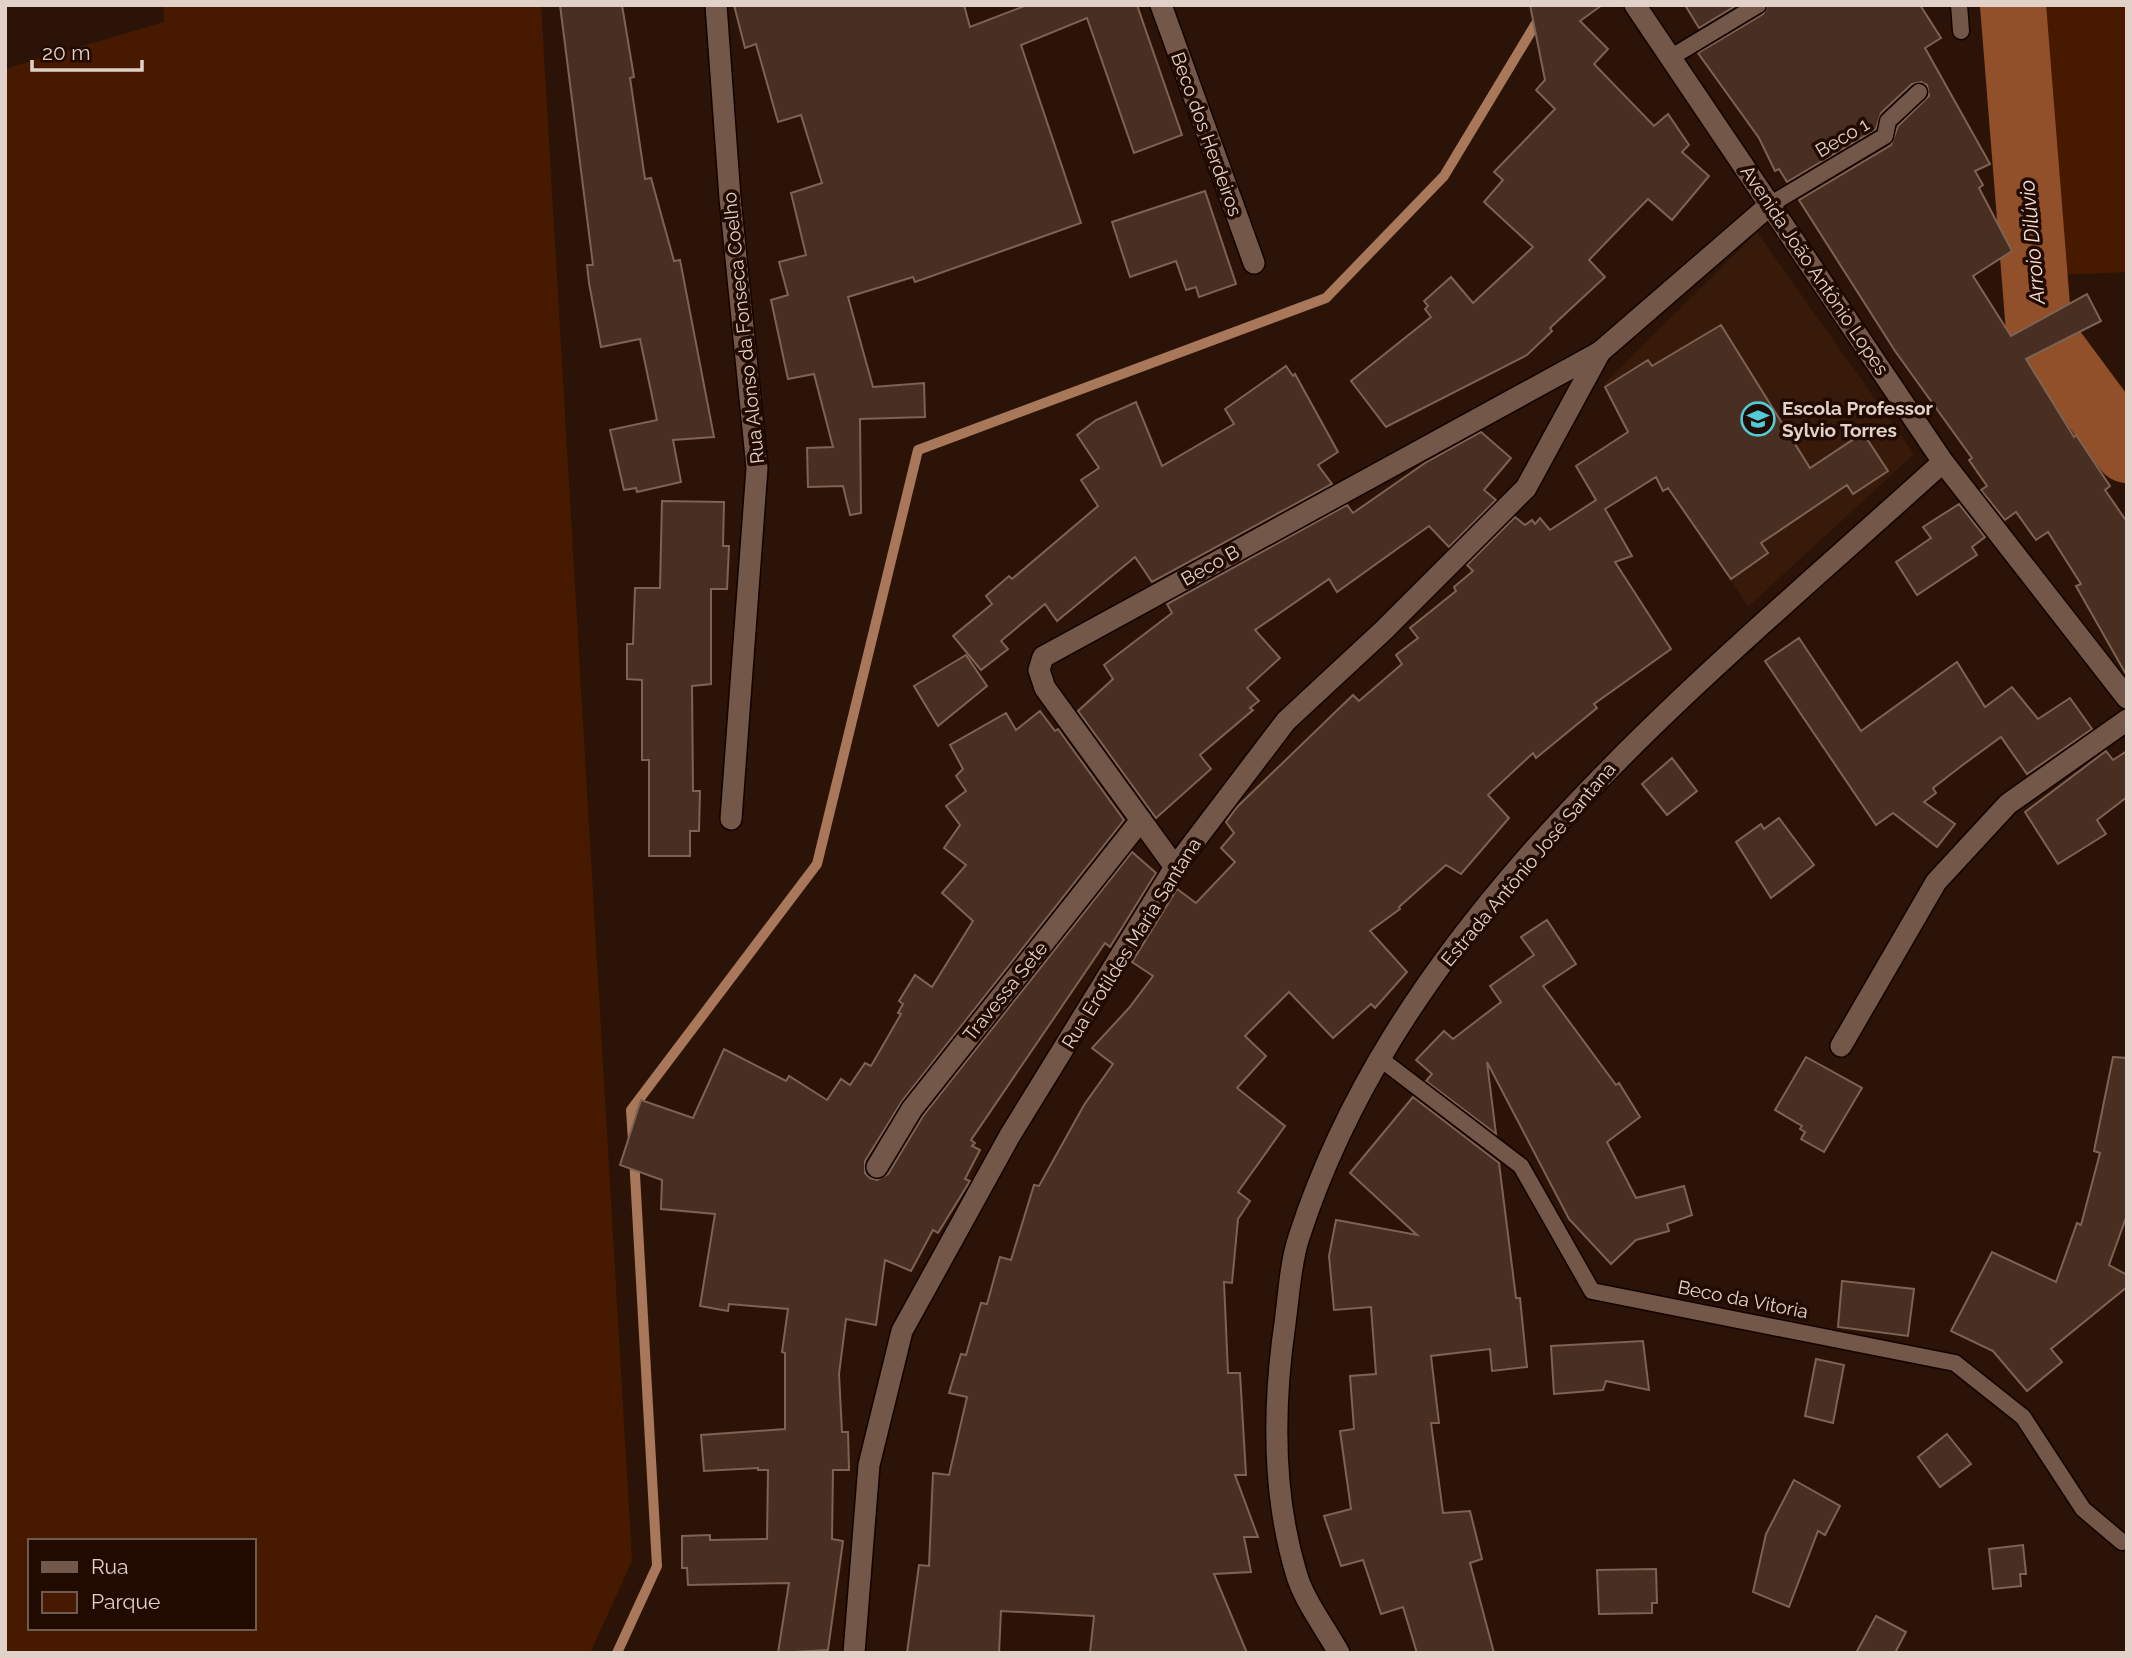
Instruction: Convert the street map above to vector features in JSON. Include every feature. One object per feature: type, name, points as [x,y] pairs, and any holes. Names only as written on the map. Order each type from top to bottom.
[{"type":"street","name":"Rua Alonso da Fonseca Coelho","points":[[716,5],[730,198],[757,468],[731,819]]},
{"type":"street","name":"Beco dos Herdeiros","points":[[1161,5],[1254,263]]},
{"type":"street","name":"Avenida João Antônio Lopes","points":[[1635,5],[1943,462],[2127,698]]},
{"type":"street","name":"Rua Erotildes Maria Santana","points":[[854,1653],[869,1465],[902,1331],[1009,1137],[1175,867],[1286,720],[1384,630],[1526,488],[1600,352],[1771,204]]},
{"type":"street","name":"Beco B","points":[[1175,867],[1045,688],[1039,670],[1043,657],[1600,352]]},
{"type":"street","name":"Estrada Antônio José Santana","points":[[1339,1653],[1298,1578],[1278,1478],[1279,1366],[1298,1240],[1339,1137],[1378,1057],[1460,938],[1613,763],[1943,462]]},
{"type":"street","points":[[1841,1046],[1936,882],[2008,804],[2127,720]]},
{"type":"street","name":"Travessa Sete","points":[[877,1167],[912,1109],[1141,820]]},
{"type":"lane","points":[[1670,58],[1758,5]]},
{"type":"lane","points":[[1959,5],[1961,31]]},
{"type":"lane","name":"Beco 1","points":[[1771,204],[1885,136],[1888,121],[1919,92]]},
{"type":"lane","name":"Beco da Vitoria","points":[[1378,1057],[1521,1166],[1592,1291],[1955,1363],[2023,1417],[2083,1509],[2122,1542],[2127,1541]]},
{"type":"shaded area","name":"Escola Professor Sylvio Torres","points":[[1757,232],[1914,454],[1748,607],[1604,384]]},
{"type":"green space","points":[[163,5],[541,5],[632,1561],[590,1653],[5,1653],[5,69],[164,22]]},
{"type":"green space","points":[[2034,5],[2127,5],[2127,272],[2060,275]]},
{"type":"building","points":[[560,5],[622,5],[634,77],[630,78],[645,179],[651,178],[674,261],[680,260],[714,437],[673,440],[681,482],[637,492],[636,488],[624,490],[610,430],[657,420],[640,339],[601,347],[589,283],[587,265],[593,265]]},
{"type":"building","points":[[734,5],[964,5],[970,27],[1027,5],[1137,5],[1182,135],[1134,153],[1087,18],[1021,45],[1081,223],[915,282],[913,277],[848,297],[873,387],[924,383],[925,417],[860,419],[861,513],[850,515],[843,486],[808,487],[807,448],[833,447],[814,374],[788,379],[771,300],[788,295],[779,262],[806,255],[791,193],[822,183],[801,115],[778,122],[756,44],[745,48]]},
{"type":"building","points":[[1530,5],[1602,5],[1580,21],[1608,49],[1594,64],[1654,126],[1668,114],[1689,145],[1682,152],[1709,176],[1672,220],[1648,199],[1589,260],[1605,277],[1550,328],[1552,331],[1527,355],[1386,427],[1351,381],[1431,317],[1425,309],[1428,306],[1424,301],[1451,277],[1473,303],[1533,247],[1484,202],[1503,180],[1494,172],[1555,109],[1536,90],[1545,80]]},
{"type":"building","points":[[1685,5],[1737,5],[1699,28]]},
{"type":"building","points":[[1768,5],[1920,5],[1941,38],[1925,48],[1990,164],[1975,171],[1983,185],[1979,188],[2012,251],[1973,276],[2011,336],[2087,294],[2101,321],[2026,359],[2074,437],[2076,435],[2110,486],[2105,490],[2127,522],[2127,676],[2076,586],[2081,584],[2048,532],[2036,540],[2016,512],[2005,520],[1981,490],[1987,486],[1969,460],[1972,458],[1895,351],[1799,200],[1891,145],[1898,126],[1929,96],[1927,85],[1921,82],[1912,84],[1881,113],[1876,129],[1787,182],[1779,169],[1775,171],[1759,138],[1698,53],[1763,14]]},
{"type":"building","points":[[1205,191],[1236,284],[1199,297],[1196,287],[1186,290],[1176,261],[1130,277],[1112,222]]},
{"type":"building","points":[[1721,325],[1810,468],[1863,433],[1888,471],[1853,494],[1847,485],[1761,543],[1768,553],[1731,579],[1668,488],[1663,491],[1656,477],[1605,509],[1632,556],[1615,562],[1671,649],[1594,704],[1597,708],[1536,758],[1533,753],[1488,795],[1509,818],[1461,874],[1446,865],[1399,907],[1400,909],[1370,931],[1407,972],[1375,1008],[1371,1004],[1333,1038],[1289,992],[1245,1036],[1266,1056],[1237,1088],[1285,1126],[1238,1192],[1250,1201],[1238,1219],[1232,1283],[1224,1282],[1228,1373],[1240,1373],[1246,1475],[1235,1475],[1258,1537],[1244,1537],[1251,1572],[1214,1574],[1247,1653],[1090,1653],[1094,1616],[1001,1611],[999,1653],[907,1653],[919,1565],[929,1566],[933,1473],[949,1475],[967,1397],[949,1393],[961,1354],[966,1355],[981,1303],[987,1304],[1000,1257],[1011,1260],[1034,1185],[1039,1186],[1084,1105],[1113,1064],[1092,1048],[1129,1008],[1153,976],[1132,962],[1177,889],[1196,903],[1235,862],[1221,848],[1234,833],[1226,822],[1237,807],[1353,695],[1359,701],[1402,664],[1396,655],[1418,638],[1410,628],[1456,591],[1454,587],[1473,571],[1467,565],[1515,517],[1525,525],[1532,520],[1535,524],[1540,518],[1550,530],[1596,500],[1576,466],[1628,432],[1605,387],[1648,360],[1652,366]]},
{"type":"building","points":[[1286,366],[1293,376],[1295,374],[1338,452],[1318,465],[1332,484],[1152,582],[1135,557],[1057,621],[1045,604],[1001,641],[1008,649],[981,670],[953,636],[992,604],[986,596],[1009,576],[1012,579],[1098,506],[1081,480],[1099,468],[1077,435],[1096,420],[1136,402],[1162,466],[1234,424],[1225,409]]},
{"type":"building","points":[[1481,432],[1511,458],[1484,490],[1496,500],[1449,547],[1429,526],[1337,592],[1329,579],[1255,630],[1280,658],[1247,688],[1259,701],[1250,708],[1253,710],[1200,755],[1211,769],[1156,818],[1078,711],[1113,679],[1104,665],[1172,613],[1167,604],[1347,505],[1353,513],[1425,463]]},
{"type":"building","points":[[662,501],[724,502],[723,546],[729,546],[727,589],[711,589],[711,684],[692,686],[693,791],[700,791],[699,831],[690,831],[690,856],[649,856],[649,760],[642,760],[642,680],[627,679],[627,644],[633,644],[635,588],[660,588]]},
{"type":"building","points":[[1959,504],[1985,537],[1972,547],[1977,555],[1917,595],[1896,562],[1931,538],[1923,527]]},
{"type":"building","points":[[1799,638],[1861,731],[1957,662],[1985,707],[2012,687],[2038,719],[2070,698],[2092,729],[2027,774],[2001,737],[1964,764],[1933,788],[1936,793],[1924,802],[1955,824],[1937,847],[1893,813],[1876,825],[1765,661]]},
{"type":"building","points":[[966,655],[987,686],[938,726],[914,686]]},
{"type":"building","points":[[1040,711],[1055,731],[1058,729],[1124,820],[902,1101],[865,1161],[865,1173],[870,1178],[877,1180],[888,1174],[923,1116],[1132,852],[1156,873],[1110,947],[1105,943],[971,1140],[975,1143],[972,1146],[980,1150],[965,1179],[970,1181],[938,1233],[933,1230],[911,1271],[885,1260],[876,1325],[846,1319],[839,1374],[842,1432],[848,1432],[849,1470],[833,1470],[832,1539],[843,1541],[828,1650],[778,1653],[789,1583],[688,1585],[687,1568],[682,1568],[682,1536],[710,1535],[710,1540],[767,1539],[768,1470],[758,1468],[704,1471],[701,1435],[785,1429],[785,1353],[782,1352],[788,1309],[729,1304],[728,1311],[700,1306],[715,1214],[661,1209],[662,1180],[620,1165],[641,1100],[693,1118],[724,1049],[786,1081],[789,1076],[827,1100],[841,1079],[850,1085],[865,1063],[871,1066],[901,1014],[898,1013],[903,1004],[899,1001],[915,975],[932,987],[973,921],[942,893],[966,865],[944,848],[960,825],[946,806],[966,791],[956,776],[963,769],[950,745],[1006,713],[1016,730]]},
{"type":"building","points":[[2106,751],[2113,760],[2127,751],[2127,797],[2097,820],[2106,834],[2058,864],[2025,812]]},
{"type":"building","points":[[1672,758],[1697,791],[1667,815],[1642,784]]},
{"type":"building","points":[[1779,818],[1814,865],[1771,898],[1736,842],[1761,824],[1764,829]]},
{"type":"building","points":[[1547,920],[1576,964],[1543,986],[1616,1085],[1619,1083],[1640,1117],[1607,1142],[1636,1198],[1684,1186],[1692,1215],[1667,1224],[1669,1231],[1636,1240],[1611,1264],[1569,1219],[1487,1062],[1496,1134],[1426,1081],[1432,1074],[1416,1060],[1444,1031],[1453,1039],[1501,1002],[1490,986],[1534,955],[1521,937]]},
{"type":"building","points":[[1806,1057],[1862,1088],[1824,1152],[1801,1139],[1805,1132],[1800,1129],[1802,1126],[1775,1110]]},
{"type":"building","points":[[2113,1057],[2127,1058],[2127,1215],[2109,1265],[2127,1275],[2127,1287],[2051,1349],[2062,1362],[2027,1391],[1993,1351],[1951,1331],[1992,1252],[2056,1282],[2077,1223],[2081,1225],[2100,1153],[2094,1151]]},
{"type":"building","points":[[1413,1097],[1499,1163],[1516,1298],[1520,1298],[1527,1367],[1492,1371],[1490,1349],[1431,1356],[1439,1423],[1431,1423],[1443,1513],[1470,1511],[1482,1559],[1470,1563],[1494,1653],[1417,1653],[1403,1607],[1381,1614],[1363,1560],[1341,1566],[1324,1516],[1351,1509],[1340,1431],[1354,1429],[1350,1376],[1376,1374],[1371,1307],[1334,1310],[1329,1256],[1336,1220],[1417,1235],[1350,1173]]},
{"type":"building","points":[[1842,1281],[1914,1289],[1908,1336],[1838,1327]]},
{"type":"building","points":[[1643,1341],[1649,1390],[1606,1381],[1603,1390],[1554,1394],[1551,1346]]},
{"type":"building","points":[[1816,1359],[1844,1365],[1833,1423],[1805,1416]]},
{"type":"building","points":[[1947,1434],[1971,1464],[1940,1487],[1918,1457]]},
{"type":"building","points":[[1794,1480],[1840,1506],[1825,1535],[1818,1531],[1789,1607],[1753,1592],[1766,1534]]},
{"type":"building","points":[[2023,1545],[2026,1574],[2020,1574],[2021,1586],[1993,1589],[1989,1549]]},
{"type":"building","points":[[1656,1569],[1657,1603],[1652,1603],[1652,1613],[1599,1614],[1597,1570]]},
{"type":"building","points":[[1876,1616],[1906,1632],[1895,1653],[1856,1653]]},
{"type":"waterway","name":"Arroio Dilúvio","points":[[2013,5],[2039,331],[2127,450]]},
{"type":"waterway","points":[[633,1141],[631,1110],[817,864],[918,450],[1326,298],[1444,176],[1541,15]]},
{"type":"waterway","points":[[617,1653],[657,1566],[634,1157]]},
{"type":"place","name":"Escola Professor Sylvio Torres","points":[[1758,419]]}]
